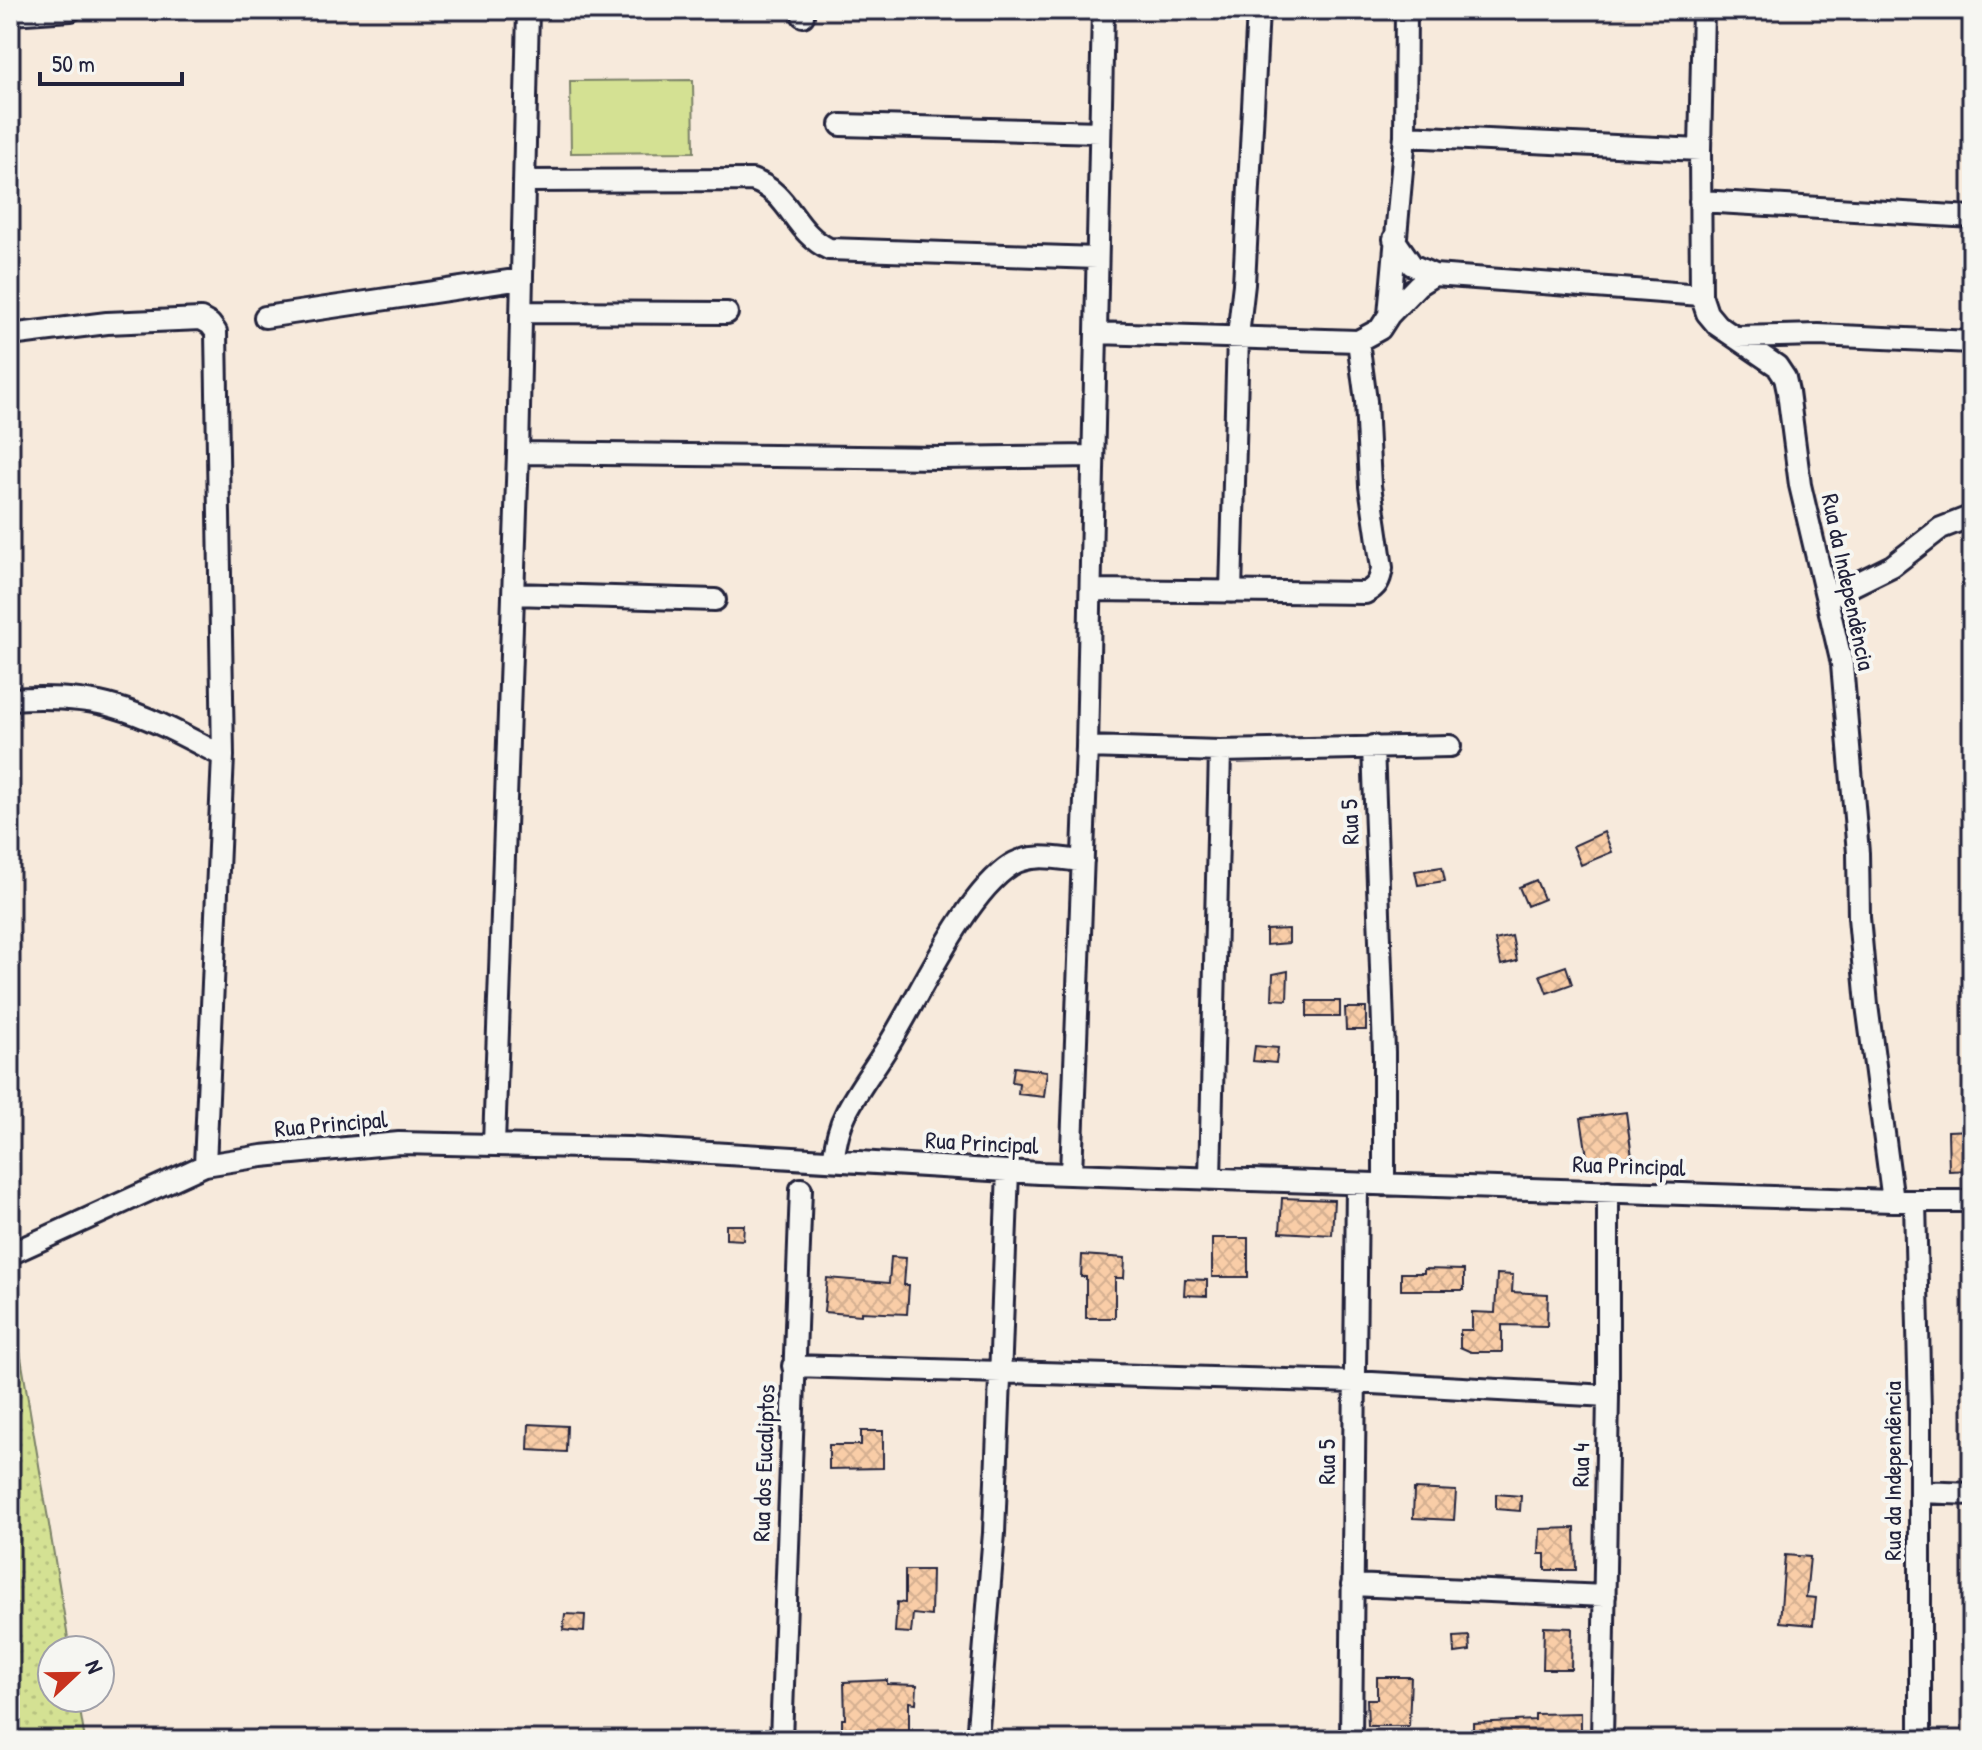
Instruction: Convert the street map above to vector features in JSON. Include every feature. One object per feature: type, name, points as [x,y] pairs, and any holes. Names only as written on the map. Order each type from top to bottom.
[{"type":"street","points":[[10,14],[71,10]]},
{"type":"street","points":[[494,1144],[518,453],[528,10]]},
{"type":"street","points":[[1071,1174],[1087,747],[1103,10]]},
{"type":"street","points":[[1231,592],[1238,336],[1244,284],[1258,10]]},
{"type":"street","points":[[1389,315],[1405,136],[1406,10]]},
{"type":"street","points":[[1394,239],[1412,265],[1434,275],[1701,295],[1703,10]]},
{"type":"street","points":[[841,125],[1100,132]]},
{"type":"street","points":[[1405,136],[1700,150]]},
{"type":"street","points":[[524,181],[752,180],[768,185],[813,242],[829,249],[1097,258]]},
{"type":"street","points":[[1700,201],[1972,217]]},
{"type":"street","points":[[1096,333],[1358,341],[1380,329],[1418,285],[1434,275]]},
{"type":"street","points":[[265,317],[522,279]]},
{"type":"street","name":"Rua da Independência","points":[[1701,295],[1707,313],[1717,325],[1777,366],[1785,378],[1800,485],[1842,664],[1866,991],[1893,1201]]},
{"type":"street","points":[[521,312],[727,313]]},
{"type":"street","points":[[10,335],[107,323],[201,319],[216,332],[223,756],[205,1165]]},
{"type":"street","points":[[1736,337],[1818,335],[1972,342]]},
{"type":"street","points":[[1091,590],[1365,593],[1374,589],[1380,581],[1382,568],[1370,486],[1366,401],[1358,341]]},
{"type":"street","points":[[518,453],[940,458],[1093,456]]},
{"type":"street","points":[[1827,598],[1892,566],[1941,528],[1972,516]]},
{"type":"street","points":[[513,594],[715,600]]},
{"type":"street","points":[[10,699],[50,697],[114,707],[170,729],[223,756]]},
{"type":"street","name":"Rua 5","points":[[1373,746],[1384,1052],[1384,1185]]},
{"type":"street","points":[[1087,747],[1220,751],[1450,746]]},
{"type":"street","points":[[1210,1179],[1220,751]]},
{"type":"street","points":[[778,1156],[801,1189],[826,1160],[858,1091],[965,916],[992,883],[1009,867],[1025,858],[1083,861]]},
{"type":"street","name":"Rua Principal","points":[[10,1254],[205,1165],[251,1157],[399,1143],[778,1156],[1071,1174],[1915,1202],[1972,1201]]},
{"type":"street","points":[[977,1740],[994,1533],[1008,1171]]},
{"type":"street","name":"Rua 5","points":[[1351,1740],[1357,1184]]},
{"type":"street","name":"Rua dos Eucaliptos","points":[[781,1740],[801,1189]]},
{"type":"street","name":"Rua 4","points":[[1602,1740],[1608,1191]]},
{"type":"street","name":"Rua da Independência","points":[[1915,1202],[1920,1740]]},
{"type":"street","points":[[793,1366],[1354,1382],[1608,1396]]},
{"type":"street","points":[[1920,1492],[1972,1494]]},
{"type":"street","points":[[1352,1585],[1605,1596]]},
{"type":"green space","points":[[693,80],[694,152],[571,153],[570,81]]},
{"type":"green space","points":[[10,1292],[67,1634],[36,1634],[36,1714],[81,1714],[85,1740],[10,1740]]},
{"type":"building","points":[[1604,832],[1612,852],[1581,865],[1573,846]]},
{"type":"building","points":[[1442,867],[1445,881],[1418,885],[1415,871]]},
{"type":"building","points":[[1536,880],[1544,899],[1527,906],[1519,887]]},
{"type":"building","points":[[1289,929],[1289,943],[1266,945],[1266,930]]},
{"type":"building","points":[[1512,936],[1517,961],[1501,965],[1495,940]]},
{"type":"building","points":[[1566,966],[1572,984],[1547,993],[1540,975]]},
{"type":"building","points":[[1288,971],[1287,1000],[1272,999],[1273,974]]},
{"type":"building","points":[[1307,1001],[1340,1001],[1340,1017],[1307,1017]]},
{"type":"building","points":[[1345,1008],[1366,1008],[1366,1030],[1346,1030]]},
{"type":"building","points":[[1255,1046],[1278,1048],[1276,1063],[1253,1061]]},
{"type":"building","points":[[1014,1067],[1047,1071],[1044,1097],[1018,1094],[1019,1083],[1012,1082]]},
{"type":"building","points":[[1626,1112],[1632,1157],[1588,1163],[1581,1118]]},
{"type":"building","points":[[1972,1130],[1972,1170],[1949,1171],[1948,1131]]},
{"type":"building","points":[[1282,1198],[1334,1200],[1332,1235],[1280,1232]]},
{"type":"building","points":[[726,1225],[744,1225],[743,1240],[726,1239]]},
{"type":"building","points":[[1212,1238],[1248,1238],[1248,1277],[1212,1277]]},
{"type":"building","points":[[1082,1255],[1125,1258],[1124,1278],[1115,1278],[1115,1318],[1086,1318],[1086,1277],[1081,1277]]},
{"type":"building","points":[[891,1257],[906,1258],[904,1285],[909,1285],[907,1314],[824,1312],[827,1278],[889,1283]]},
{"type":"building","points":[[1424,1269],[1464,1270],[1464,1290],[1401,1290],[1401,1273],[1424,1273]]},
{"type":"building","points":[[1497,1274],[1513,1275],[1512,1292],[1548,1294],[1547,1326],[1502,1325],[1502,1352],[1471,1352],[1460,1347],[1460,1330],[1472,1330],[1472,1312],[1495,1313]]},
{"type":"building","points":[[1185,1279],[1207,1280],[1207,1296],[1184,1295]]},
{"type":"building","points":[[529,1424],[567,1426],[566,1452],[528,1450]]},
{"type":"building","points":[[861,1431],[883,1431],[883,1468],[829,1469],[829,1445],[861,1445]]},
{"type":"building","points":[[1414,1489],[1456,1491],[1454,1520],[1413,1518]]},
{"type":"building","points":[[1496,1494],[1521,1496],[1520,1511],[1496,1509]]},
{"type":"building","points":[[1575,1528],[1576,1570],[1545,1570],[1545,1554],[1539,1554],[1540,1529]]},
{"type":"building","points":[[1785,1555],[1810,1557],[1806,1597],[1816,1598],[1813,1625],[1780,1622]]},
{"type":"building","points":[[905,1570],[932,1570],[931,1616],[913,1614],[911,1633],[895,1632],[897,1602],[905,1603]]},
{"type":"building","points":[[565,1614],[585,1615],[584,1632],[563,1630]]},
{"type":"building","points":[[1544,1627],[1572,1628],[1571,1669],[1543,1669]]},
{"type":"building","points":[[1469,1636],[1470,1651],[1455,1653],[1454,1637]]},
{"type":"building","points":[[1377,1677],[1411,1677],[1409,1726],[1368,1726],[1367,1699],[1377,1699]]},
{"type":"building","points":[[887,1680],[887,1684],[917,1685],[916,1703],[909,1702],[909,1740],[842,1740],[844,1682]]},
{"type":"building","points":[[1581,1713],[1581,1738],[1473,1740],[1473,1723],[1535,1720],[1535,1714]]}]
